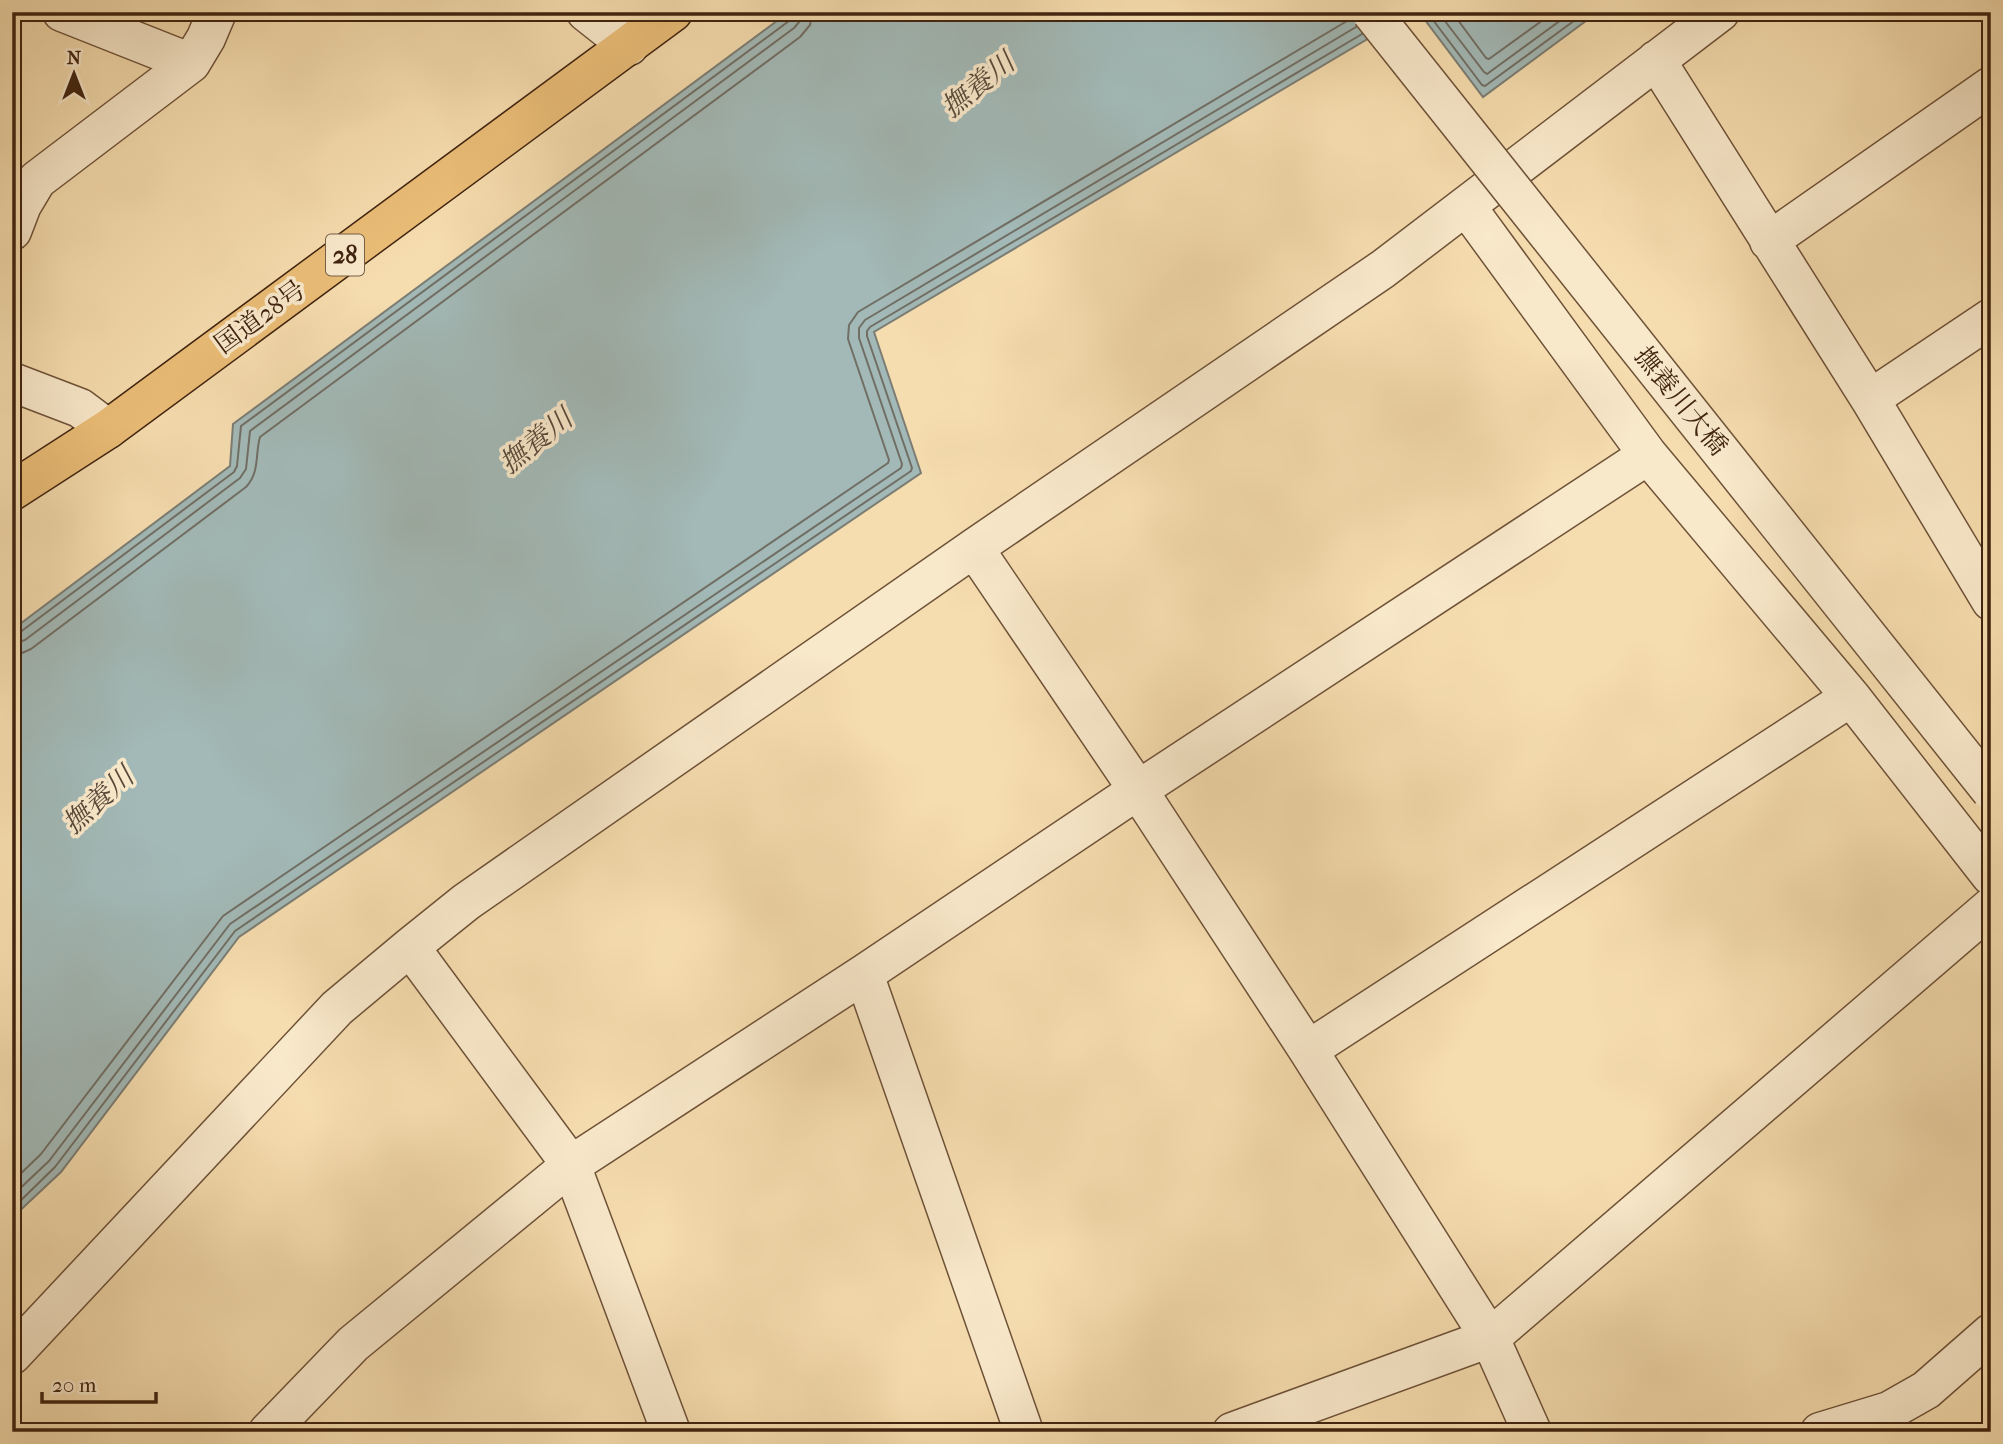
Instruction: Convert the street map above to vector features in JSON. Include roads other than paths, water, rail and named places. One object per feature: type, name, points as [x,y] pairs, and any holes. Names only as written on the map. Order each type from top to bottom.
[{"type":"highway","name":"国道28号","points":[[12,491],[108,429],[673,12]]},
{"type":"street","points":[[62,12],[191,63]]},
{"type":"street","points":[[12,231],[22,205],[25,176],[191,63],[217,12]]},
{"type":"street","points":[[586,12],[629,46]]},
{"type":"street","name":"撫養川大橋","points":[[1371,12],[1991,791]]},
{"type":"street","points":[[12,1355],[337,1009],[466,902],[974,548],[1383,269],[1720,12]]},
{"type":"street","points":[[1656,60],[1870,399],[1991,601]]},
{"type":"street","points":[[1769,241],[1991,86]]},
{"type":"street","points":[[1466,206],[1648,455],[1850,697],[1991,876]]},
{"type":"street","points":[[1870,399],[1991,318]]},
{"type":"street","points":[[12,382],[80,408],[108,429]]},
{"type":"street","points":[[268,1432],[354,1344],[571,1165],[1648,455]]},
{"type":"street","points":[[974,548],[1138,790],[1308,1049],[1490,1338],[1532,1432]]},
{"type":"street","points":[[1308,1049],[1850,697]]},
{"type":"street","points":[[1232,1432],[1490,1338],[1991,907]]},
{"type":"street","points":[[410,947],[571,1165],[671,1432]]},
{"type":"street","points":[[864,974],[1024,1432]]},
{"type":"street","points":[[1820,1432],[1889,1412],[1926,1390],[1991,1333]]},
{"type":"water","name":"撫養川","points":[[789,12],[1413,12],[874,332],[921,473],[239,937],[61,1172],[12,1218],[12,630],[230,466],[233,424]]},
{"type":"water","points":[[1419,12],[1598,12],[1483,97]]}]
